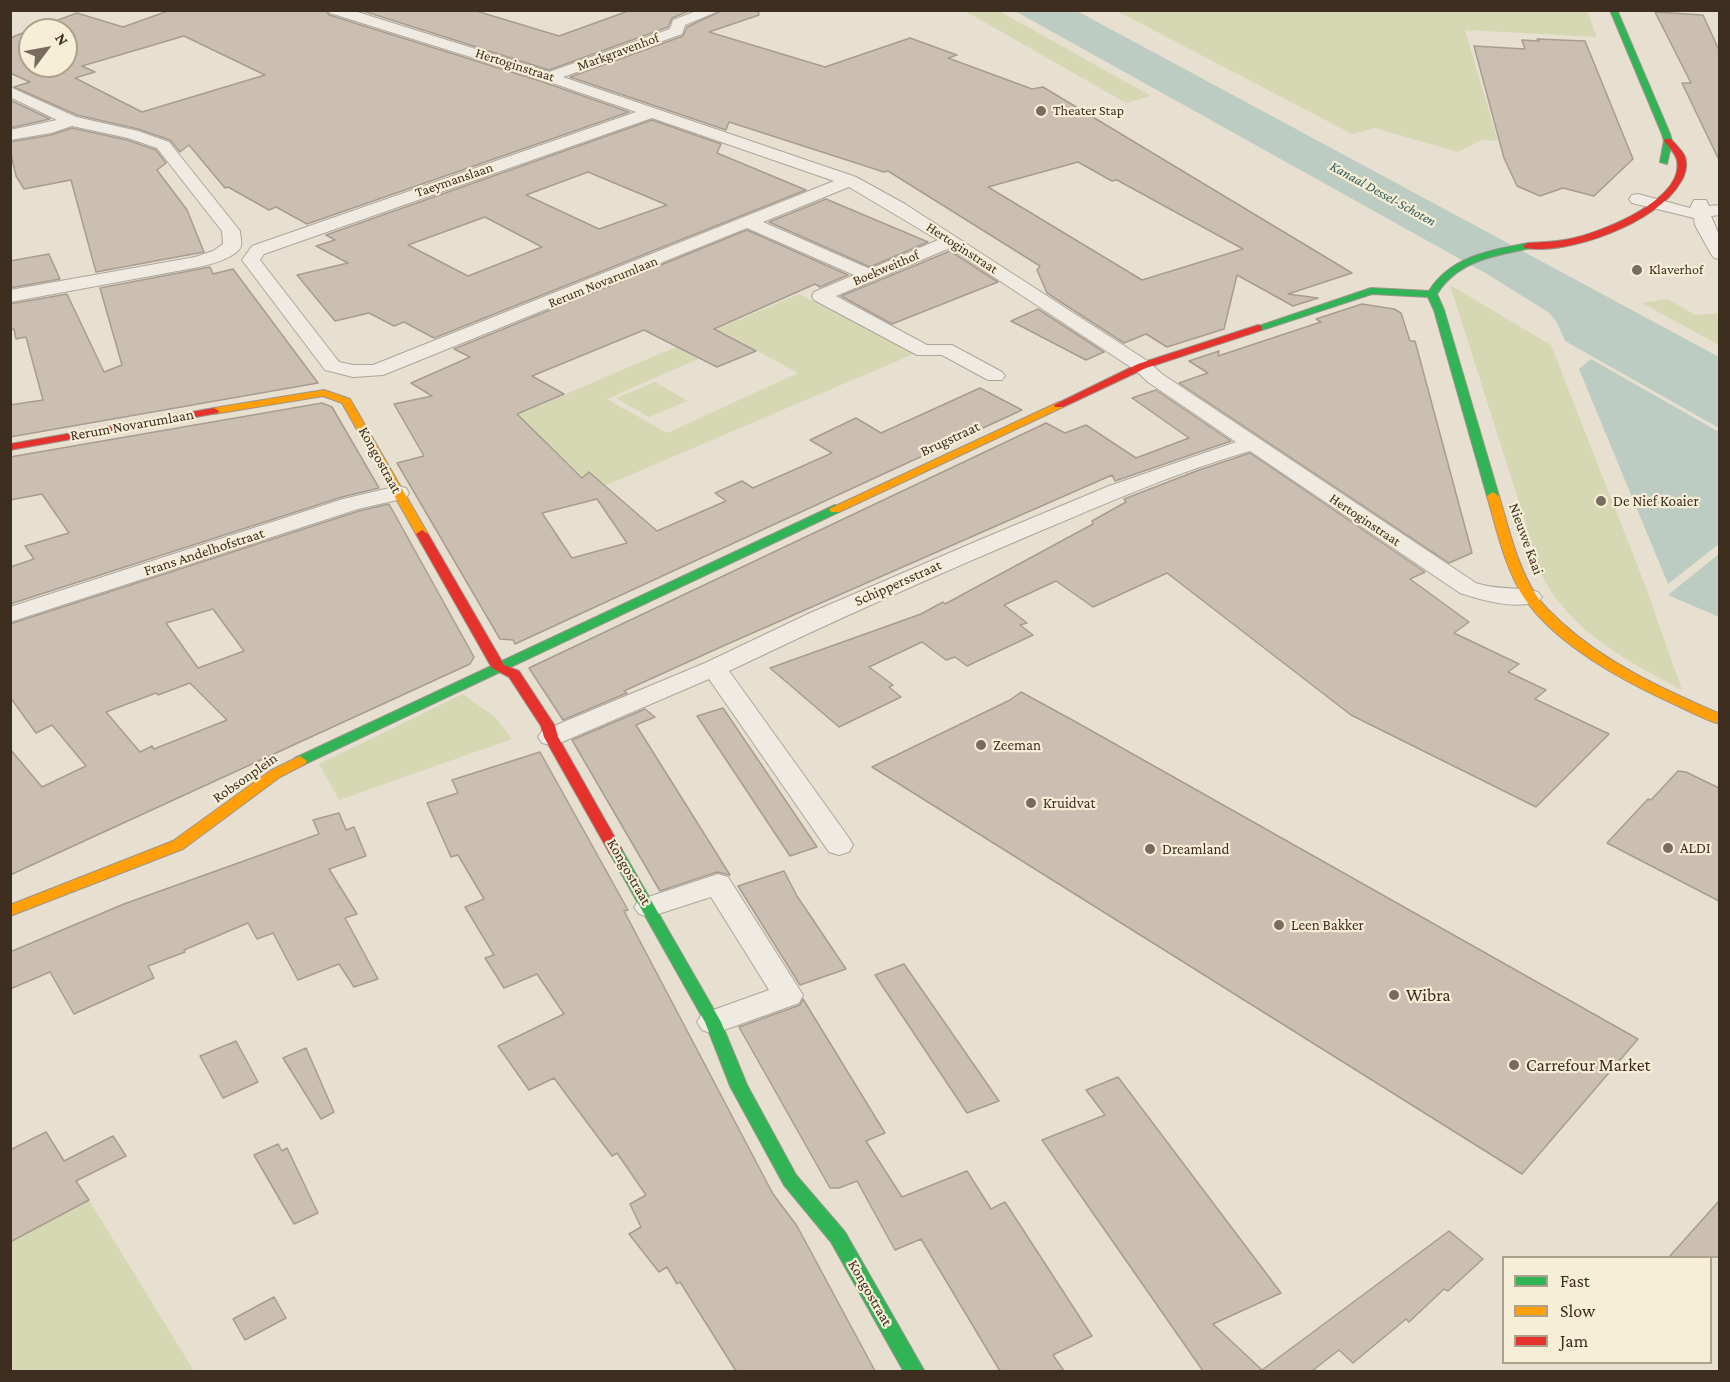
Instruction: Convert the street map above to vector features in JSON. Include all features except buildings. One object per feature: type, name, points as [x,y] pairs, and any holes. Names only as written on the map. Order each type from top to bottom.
[{"type":"street","name":"Hertoginstraat","points":[[336,10],[549,77],[850,181],[899,208],[1142,366],[1155,378],[1251,444],[1468,588],[1492,597],[1530,597]]},
{"type":"street","name":"Markgravenhof","points":[[549,77],[677,31],[678,23],[714,10]]},
{"type":"street","points":[[1432,294],[1442,276],[1465,264],[1524,247],[1582,240],[1620,225],[1663,200],[1680,177],[1682,168],[1678,150],[1668,141],[1613,10]]},
{"type":"street","points":[[10,91],[71,121],[123,132],[163,145],[231,231],[232,246],[219,255],[199,262],[10,296]]},
{"type":"street","name":"Taeymanslaan","points":[[353,371],[332,366],[250,260],[258,250],[650,113]]},
{"type":"street","points":[[10,135],[51,128],[71,121]]},
{"type":"street","points":[[1524,247],[1542,238],[1592,223],[1648,188],[1668,141]]},
{"type":"street","name":"Rerum Novarumlaan","points":[[353,371],[376,371],[390,367],[850,181]]},
{"type":"street","points":[[1648,188],[1679,212],[1710,209],[1704,225],[1719,254]]},
{"type":"street","points":[[750,223],[870,275]]},
{"type":"street","name":"Boekweithof","points":[[951,241],[821,296],[924,351],[945,349],[995,376]]},
{"type":"street","name":"Brugstraat","points":[[499,668],[1142,366],[1371,291],[1432,294]]},
{"type":"street","name":"Nieuwe Kaai","points":[[1432,294],[1439,310],[1510,552],[1530,597],[1557,625],[1594,656],[1633,680],[1719,720]]},
{"type":"street","name":"Rerum Novarumlaan","points":[[10,447],[324,393]]},
{"type":"street","name":"Kongostraat","points":[[324,393],[346,401],[499,668],[514,674],[548,726],[551,736],[713,1022],[739,1086],[790,1180],[837,1237],[915,1371]]},
{"type":"street","name":"Schippersstraat","points":[[551,736],[714,668],[819,618],[1003,538],[1117,491],[1219,453],[1251,444]]},
{"type":"street","name":"Frans Andelhofstraat","points":[[10,615],[351,504],[398,493]]},
{"type":"street","name":"Robsonplein","points":[[10,910],[178,845],[275,774],[499,668]]},
{"type":"street","points":[[714,668],[839,845]]},
{"type":"street","points":[[649,907],[718,884],[788,995],[713,1022]]},
{"type":"green space","points":[[965,11],[999,11],[1151,96],[1126,103]]},
{"type":"green space","points":[[1117,11],[1587,11],[1597,37],[1465,30],[1498,141],[1482,140],[1458,152],[1375,128],[1352,134]]},
{"type":"green space","points":[[1450,285],[1551,345],[1645,585],[1682,690],[1623,657],[1586,630],[1555,597],[1543,578]]},
{"type":"green space","points":[[799,294],[916,353],[597,489],[515,416]],"holes":[[[739,341],[798,373],[667,433],[607,399]]]},
{"type":"green space","points":[[1668,299],[1695,315],[1719,313],[1719,345],[1642,303]]},
{"type":"green space","points":[[655,382],[688,401],[649,417],[616,398]]},
{"type":"green space","points":[[463,694],[496,718],[512,739],[339,800],[319,764]]},
{"type":"green space","points":[[89,1200],[194,1371],[11,1372],[11,1242]]},
{"type":"water","name":"Kanaal Dessel-Schoten","points":[[1015,11],[1077,11],[1719,357],[1719,428],[1565,341],[1556,321],[1548,312],[1487,274]]},
{"type":"water","points":[[1591,359],[1719,432],[1719,544],[1668,584],[1579,369]]},
{"type":"water","points":[[1719,554],[1719,617],[1668,595]]},
{"type":"traffic: fast","points":[[1613,10],[1666,134],[1668,141],[1664,162]]},
{"type":"traffic: fast","points":[[1493,496],[1439,310],[1432,294],[1439,282],[1460,265],[1501,251],[1528,246]]},
{"type":"traffic: fast","points":[[1258,328],[1371,291],[1432,294]]},
{"type":"traffic: fast","points":[[300,761],[835,509]]},
{"type":"traffic: fast","points":[[615,850],[713,1022],[739,1086],[790,1180],[838,1237],[915,1372]]},
{"type":"traffic: slow","points":[[214,411],[324,393],[346,401],[422,534]]},
{"type":"traffic: slow","points":[[835,509],[1059,405]]},
{"type":"traffic: slow","points":[[1493,496],[1518,572],[1529,595],[1539,608],[1569,636],[1609,665],[1653,689],[1720,720]]},
{"type":"traffic: slow","points":[[10,911],[178,845],[275,774],[300,761]]},
{"type":"traffic: jam","points":[[1528,246],[1579,240],[1614,227],[1656,204],[1672,190],[1681,174],[1681,158],[1668,141]]},
{"type":"traffic: jam","points":[[1059,405],[1142,366],[1258,328]]},
{"type":"traffic: jam","points":[[10,447],[214,411]]},
{"type":"traffic: jam","points":[[422,534],[499,668],[514,674],[548,726],[551,737],[615,850]]},
{"type":"place","name":"Theater Stap","points":[[1041,111]]},
{"type":"place","name":"Klaverhof","points":[[1637,270]]},
{"type":"place","name":"De Nief Koaier","points":[[1601,501]]},
{"type":"place","name":"Zeeman","points":[[981,745]]},
{"type":"place","name":"Kruidvat","points":[[1031,803]]},
{"type":"place","name":"ALDI","points":[[1668,848]]},
{"type":"place","name":"Dreamland","points":[[1150,849]]},
{"type":"place","name":"Leen Bakker","points":[[1279,925]]},
{"type":"place","name":"Wibra","points":[[1394,995]]},
{"type":"place","name":"Carrefour Market","points":[[1514,1065]]}]
